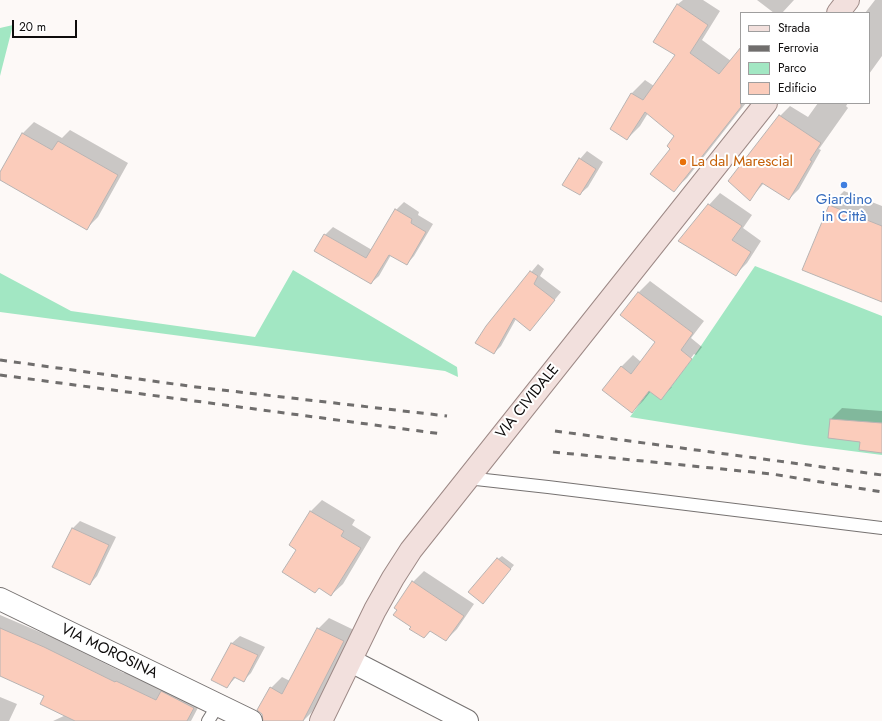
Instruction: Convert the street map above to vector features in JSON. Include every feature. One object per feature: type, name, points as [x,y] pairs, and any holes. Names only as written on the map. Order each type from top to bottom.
[{"type":"main road","points":[[839,12],[848,0]]},
{"type":"main road","name":"VIA CIVIDALE","points":[[321,721],[375,610],[400,566],[429,526],[765,104]]},
{"type":"street","name":"VIA MOROSINA","points":[[0,599],[213,713],[251,721]]},
{"type":"street","points":[[351,662],[467,721]]},
{"type":"lane","points":[[467,478],[882,528]]},
{"type":"green space","points":[[13,25],[2,68],[0,76],[0,28]]},
{"type":"green space","points":[[755,266],[882,316],[882,455],[805,445],[630,417],[649,391],[661,399],[692,359]]},
{"type":"green space","points":[[293,270],[457,367],[458,377],[445,371],[0,312],[0,273],[71,311],[255,337]]},
{"type":"building","points":[[677,4],[708,25],[690,53],[719,74],[740,48],[741,107],[674,192],[650,174],[670,149],[667,146],[674,136],[645,112],[627,140],[610,129],[631,93],[643,100],[675,55],[653,42]]},
{"type":"building","points":[[779,115],[821,143],[810,160],[812,161],[789,200],[762,183],[750,201],[728,181]]},
{"type":"building","points":[[22,133],[52,150],[58,141],[118,175],[87,230],[0,180],[0,172]]},
{"type":"building","points":[[579,158],[596,169],[580,195],[562,185]]},
{"type":"building","points":[[708,204],[742,226],[732,240],[751,252],[736,276],[678,241]]},
{"type":"building","points":[[829,205],[882,226],[882,302],[802,270]]},
{"type":"building","points":[[395,209],[412,219],[411,223],[426,232],[407,265],[389,255],[371,284],[314,251],[324,234],[366,258]]},
{"type":"building","points":[[530,271],[538,276],[534,284],[555,300],[530,331],[514,318],[494,354],[475,343],[486,326]]},
{"type":"building","points":[[638,292],[693,333],[681,350],[692,359],[661,400],[649,391],[632,413],[602,390],[621,366],[631,374],[655,342],[620,315]]},
{"type":"building","points":[[830,419],[882,423],[882,453],[859,450],[860,442],[828,438]]},
{"type":"building","points":[[310,511],[344,531],[341,536],[361,548],[331,596],[319,588],[315,593],[282,572],[296,550],[289,545]]},
{"type":"building","points":[[72,528],[109,545],[90,585],[52,567]]},
{"type":"building","points":[[497,558],[511,569],[483,604],[468,592]]},
{"type":"building","points":[[412,581],[464,616],[446,641],[430,631],[424,638],[409,629],[411,627],[393,615],[397,610],[394,608]]},
{"type":"building","points":[[0,628],[156,700],[161,691],[194,708],[187,721],[75,721],[40,704],[44,696],[0,676]]},
{"type":"building","points":[[317,628],[344,641],[303,721],[263,721],[262,714],[257,710],[270,687],[282,694]]},
{"type":"building","points":[[231,643],[258,655],[244,682],[234,677],[227,688],[211,680]]},
{"type":"railway","points":[[0,360],[196,387],[447,416]]},
{"type":"railway","points":[[0,375],[442,434]]},
{"type":"railway","points":[[555,431],[882,475]]},
{"type":"railway","points":[[553,452],[772,474],[882,492]]},
{"type":"place","name":"La dal Marescial","points":[[683,162]]},
{"type":"place","name":"Giardino in Città","points":[[844,185]]}]
